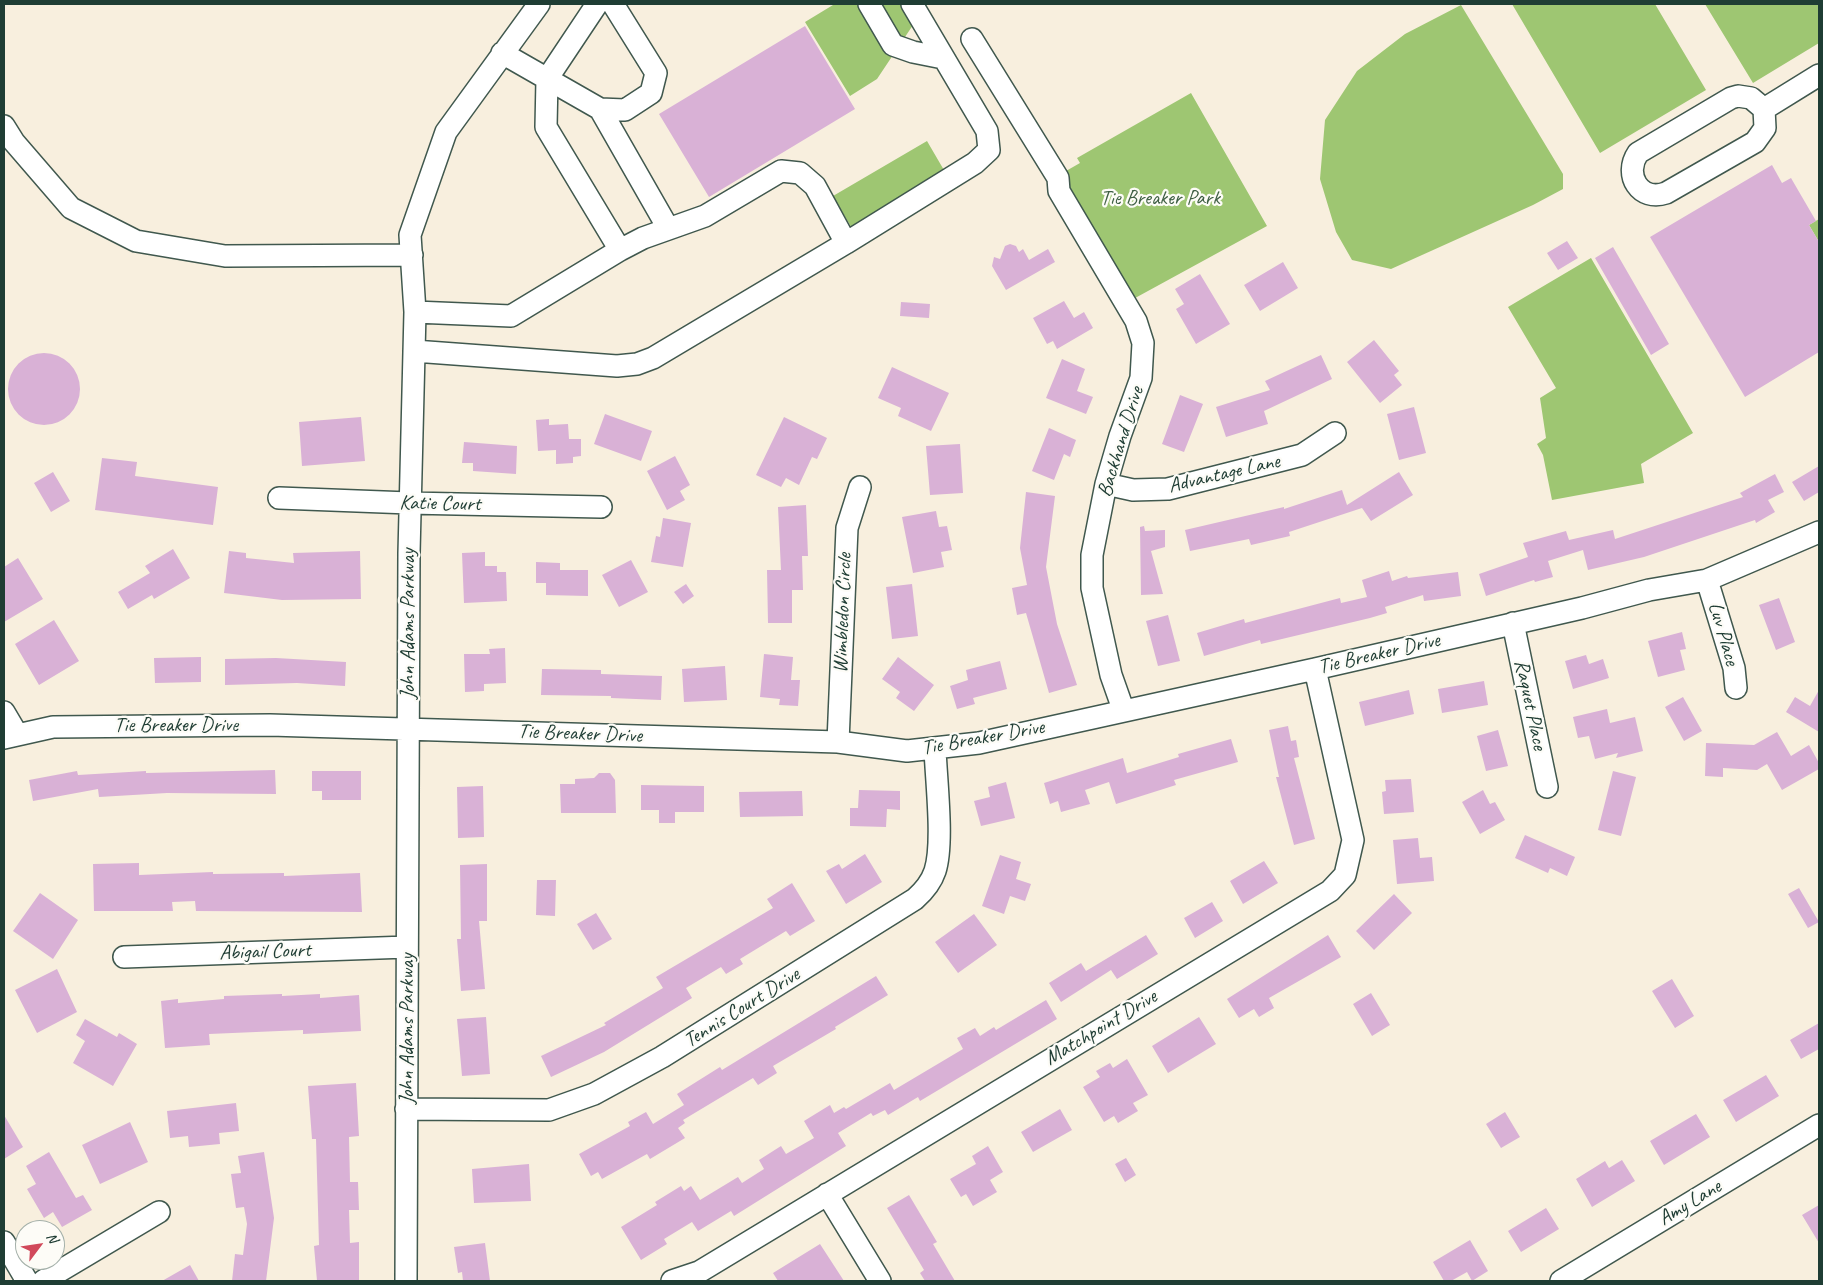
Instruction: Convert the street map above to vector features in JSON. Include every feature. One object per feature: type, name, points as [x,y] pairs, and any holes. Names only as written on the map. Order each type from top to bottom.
[{"type":"street","name":"John Adams Parkway","points":[[406,1281],[410,503],[415,312],[410,235],[446,132],[539,4]]},
{"type":"street","points":[[596,4],[547,79],[546,127],[620,250]]},
{"type":"street","points":[[600,110],[625,110],[651,93],[656,73],[613,4]]},
{"type":"street","points":[[869,4],[893,44],[913,52],[943,58]]},
{"type":"street","points":[[414,351],[617,366],[637,364],[653,358],[846,243],[975,163],[989,150],[987,131],[912,4]]},
{"type":"street","name":"Backhand Drive","points":[[972,39],[1058,178],[1059,191],[1136,321],[1143,343],[1141,378],[1120,436],[1106,484],[1092,554],[1092,588],[1111,675],[1123,710]]},
{"type":"street","points":[[502,53],[600,110],[668,228]]},
{"type":"street","points":[[1764,109],[1819,75]]},
{"type":"street","points":[[1738,96],[1751,98],[1764,109],[1765,128],[1755,142],[1666,194],[1657,197],[1648,194],[1639,190],[1633,180],[1633,160],[1638,153],[1731,98],[1738,96]]},
{"type":"street","points":[[4,126],[14,142],[71,208],[136,240],[225,256],[412,255]]},
{"type":"street","points":[[415,312],[511,316],[620,250],[668,228],[705,216],[781,171],[800,173],[814,186],[846,243]]},
{"type":"street","name":"Advantage Lane","points":[[1106,484],[1133,490],[1168,489],[1302,455],[1335,433]]},
{"type":"street","name":"Wimbledon Circle","points":[[838,742],[847,528],[860,487]]},
{"type":"street","name":"Katie Court","points":[[279,498],[602,507]]},
{"type":"street","name":"Tie Breaker Drive","points":[[10,736],[53,727],[270,725],[838,742],[907,750],[936,748],[979,742],[1315,670],[1582,608],[1649,590],[1707,580],[1819,532]]},
{"type":"street","name":"Luv Place","points":[[1707,580],[1734,668],[1736,688]]},
{"type":"street","name":"Raquet Place","points":[[1513,623],[1547,787]]},
{"type":"street","name":"Matchpoint Drive","points":[[672,1281],[699,1272],[1330,891],[1345,875],[1353,840],[1315,670]]},
{"type":"street","points":[[4,712],[10,736]]},
{"type":"street","name":"Tennis Court Drive","points":[[406,1109],[549,1110],[594,1094],[662,1058],[916,899],[928,886],[935,872],[939,852],[936,748]]},
{"type":"street","name":"Abigail Court","points":[[124,957],[407,947]]},
{"type":"street","name":"Amy Lane","points":[[1561,1281],[1819,1126]]},
{"type":"street","points":[[827,1194],[880,1281]]},
{"type":"street","points":[[43,1281],[159,1212]]},
{"type":"street","points":[[4,1242],[26,1281]]},
{"type":"green space","points":[[927,4],[877,79],[850,96],[805,22],[833,5]]},
{"type":"green space","points":[[1512,4],[1655,4],[1706,90],[1600,153]]},
{"type":"green space","points":[[1705,4],[1819,4],[1819,43],[1753,83]]},
{"type":"green space","points":[[1461,5],[1563,174],[1563,189],[1533,205],[1391,269],[1352,260],[1336,232],[1320,179],[1325,120],[1357,71],[1405,34]]},
{"type":"green space","name":"Tie Breaker Park","points":[[1191,93],[1267,226],[1126,303],[1052,179],[1080,163],[1077,158]]},
{"type":"green space","points":[[927,141],[955,189],[861,244],[833,196]]},
{"type":"green space","points":[[1819,219],[1819,242],[1809,225]]},
{"type":"green space","points":[[1591,258],[1693,433],[1641,464],[1644,483],[1552,500],[1543,455],[1537,444],[1546,438],[1540,398],[1556,388],[1508,307]]},
{"type":"building","points":[[805,26],[855,109],[709,197],[659,114]]},
{"type":"building","points":[[1772,165],[1782,183],[1791,178],[1816,221],[1809,225],[1819,242],[1819,352],[1745,397],[1650,237]]},
{"type":"building","points":[[1567,241],[1578,258],[1558,270],[1547,253]]},
{"type":"building","points":[[1010,244],[1016,246],[1019,252],[1023,249],[1029,260],[1048,249],[1055,262],[1006,290],[992,266],[994,257],[1000,259],[1005,246]]},
{"type":"building","points":[[1613,247],[1669,344],[1651,355],[1595,258]]},
{"type":"building","points":[[1283,262],[1298,288],[1260,311],[1244,285]]},
{"type":"building","points":[[1200,274],[1230,324],[1196,344],[1176,309],[1184,304],[1175,289]]},
{"type":"building","points":[[1064,301],[1074,318],[1084,312],[1093,328],[1057,349],[1053,341],[1047,344],[1033,318]]},
{"type":"building","points":[[901,302],[930,304],[929,318],[900,316]]},
{"type":"building","points":[[1374,340],[1399,371],[1394,375],[1402,385],[1380,403],[1347,362]]},
{"type":"building","points":[[44,353],[64,359],[74,369],[80,389],[74,409],[64,419],[44,425],[24,419],[14,409],[8,389],[14,369],[24,359]]},
{"type":"building","points":[[1321,355],[1332,379],[1264,411],[1268,424],[1226,437],[1216,407],[1270,390],[1265,381]]},
{"type":"building","points":[[1062,359],[1085,369],[1077,391],[1093,397],[1086,414],[1046,398]]},
{"type":"building","points":[[892,367],[949,393],[931,431],[898,416],[901,408],[878,398]]},
{"type":"building","points":[[1180,395],[1203,404],[1184,452],[1162,444]]},
{"type":"building","points":[[1414,407],[1426,453],[1399,460],[1387,414]]},
{"type":"building","points":[[605,414],[652,431],[641,461],[594,444]]},
{"type":"building","points":[[361,417],[365,461],[302,466],[299,422]]},
{"type":"building","points":[[784,417],[827,438],[817,459],[812,457],[799,485],[786,478],[781,487],[756,475]]},
{"type":"building","points":[[549,419],[549,425],[568,424],[569,439],[581,439],[581,456],[573,457],[573,463],[556,464],[556,450],[538,451],[536,420]]},
{"type":"building","points":[[1049,428],[1076,440],[1070,457],[1064,454],[1054,480],[1032,471]]},
{"type":"building","points":[[464,442],[517,446],[516,474],[473,471],[473,463],[462,463]]},
{"type":"building","points":[[960,444],[963,493],[930,495],[926,446]]},
{"type":"building","points":[[675,456],[690,485],[680,491],[685,500],[667,510],[647,471]]},
{"type":"building","points":[[102,458],[137,462],[135,476],[218,487],[213,525],[95,510]]},
{"type":"building","points":[[1819,466],[1819,492],[1804,501],[1792,482]]},
{"type":"building","points":[[53,472],[70,501],[51,512],[34,483]]},
{"type":"building","points":[[1399,472],[1413,495],[1371,521],[1362,508],[1289,532],[1290,536],[1251,545],[1249,539],[1190,551],[1185,530],[1284,507],[1284,509],[1342,490],[1347,505]]},
{"type":"building","points":[[1775,474],[1784,492],[1768,500],[1775,512],[1756,523],[1755,520],[1644,557],[1588,570],[1583,550],[1548,561],[1553,577],[1535,582],[1534,580],[1486,596],[1479,574],[1528,557],[1523,543],[1566,531],[1569,540],[1613,530],[1615,539],[1743,497],[1740,493]]},
{"type":"building","points":[[1026,492],[1055,496],[1046,567],[1057,624],[1077,685],[1049,693],[1026,613],[1017,615],[1012,588],[1027,585],[1020,548]]},
{"type":"building","points":[[806,505],[808,556],[802,556],[803,590],[792,590],[792,623],[768,623],[767,570],[781,570],[778,507]]},
{"type":"building","points":[[936,511],[939,527],[947,526],[952,550],[941,552],[944,567],[913,573],[902,517]]},
{"type":"building","points":[[663,518],[691,523],[683,567],[651,562],[656,536],[660,537]]},
{"type":"building","points":[[1144,526],[1145,531],[1165,530],[1165,547],[1151,551],[1163,594],[1141,595],[1140,527]]},
{"type":"building","points":[[173,549],[190,578],[154,599],[152,595],[128,609],[118,592],[150,573],[145,566]]},
{"type":"building","points":[[229,551],[246,553],[246,558],[294,563],[293,553],[360,551],[361,599],[282,600],[224,593]]},
{"type":"building","points":[[485,552],[485,566],[497,566],[497,572],[506,572],[507,601],[464,603],[462,553]]},
{"type":"building","points":[[18,558],[43,599],[4,622],[4,567]]},
{"type":"building","points":[[631,560],[648,592],[619,607],[602,575]]},
{"type":"building","points":[[536,562],[560,563],[560,570],[588,570],[588,596],[546,595],[546,583],[536,583]]},
{"type":"building","points":[[1389,571],[1392,581],[1407,576],[1408,578],[1458,572],[1461,596],[1424,601],[1423,595],[1385,607],[1387,613],[1370,618],[1261,644],[1260,640],[1204,656],[1197,633],[1244,619],[1245,623],[1340,598],[1341,603],[1367,597],[1362,580]]},
{"type":"building","points":[[686,584],[694,596],[683,604],[674,592]]},
{"type":"building","points":[[912,584],[918,636],[892,639],[886,587]]},
{"type":"building","points":[[1779,598],[1795,642],[1776,650],[1759,605]]},
{"type":"building","points":[[1168,615],[1180,661],[1158,666],[1146,621]]},
{"type":"building","points":[[54,620],[79,661],[39,685],[15,644]]},
{"type":"building","points":[[1682,632],[1686,649],[1680,650],[1685,670],[1658,677],[1648,641]]},
{"type":"building","points":[[505,648],[506,683],[484,684],[484,691],[465,692],[464,654],[490,654],[489,649]]},
{"type":"building","points":[[764,654],[793,657],[791,680],[800,680],[798,706],[779,705],[780,699],[760,697]]},
{"type":"building","points":[[1586,655],[1589,664],[1603,659],[1609,678],[1573,689],[1565,661]]},
{"type":"building","points":[[201,657],[201,682],[155,683],[154,658]]},
{"type":"building","points":[[898,657],[934,685],[914,711],[896,698],[900,692],[882,679]]},
{"type":"building","points":[[276,658],[346,662],[345,686],[297,683],[225,685],[225,659]]},
{"type":"building","points":[[1000,661],[1007,689],[973,698],[975,704],[957,709],[950,686],[968,680],[966,670]]},
{"type":"building","points":[[725,666],[727,700],[684,702],[682,669]]},
{"type":"building","points":[[542,669],[601,670],[601,674],[662,676],[661,700],[611,698],[611,696],[541,695]]},
{"type":"building","points":[[1484,681],[1488,705],[1442,713],[1438,689]]},
{"type":"building","points":[[1409,690],[1414,714],[1365,726],[1359,702]]},
{"type":"building","points":[[1819,690],[1819,732],[1786,712],[1795,697],[1810,706]]},
{"type":"building","points":[[1683,697],[1702,731],[1684,741],[1665,707]]},
{"type":"building","points":[[1607,709],[1610,723],[1635,717],[1643,751],[1616,758],[1618,753],[1595,759],[1589,736],[1578,738],[1573,717]]},
{"type":"building","points":[[1288,726],[1291,741],[1296,740],[1299,757],[1294,758],[1315,839],[1294,845],[1276,777],[1279,777],[1269,730]]},
{"type":"building","points":[[1498,730],[1508,766],[1486,771],[1477,736]]},
{"type":"building","points":[[1777,732],[1791,756],[1809,745],[1819,763],[1819,769],[1782,790],[1767,764],[1757,770],[1723,768],[1723,777],[1705,776],[1706,743],[1754,745]]},
{"type":"building","points":[[1231,739],[1238,762],[1174,780],[1176,785],[1116,804],[1109,782],[1085,790],[1090,804],[1061,812],[1058,801],[1050,804],[1044,783],[1123,758],[1127,773],[1179,757],[1178,754]]},
{"type":"building","points":[[275,770],[276,794],[167,793],[99,797],[98,789],[33,801],[29,780],[77,771],[78,775],[146,771],[146,773]]},
{"type":"building","points":[[312,771],[361,771],[361,800],[322,800],[322,791],[312,791]]},
{"type":"building","points":[[1613,771],[1636,777],[1621,836],[1598,830]]},
{"type":"building","points":[[599,773],[610,773],[615,780],[616,813],[561,813],[560,784],[575,784],[575,779],[594,778]]},
{"type":"building","points":[[1411,779],[1414,812],[1384,814],[1382,792],[1386,791],[1385,780]]},
{"type":"building","points":[[1006,782],[1015,818],[981,826],[974,801],[990,797],[988,787]]},
{"type":"building","points":[[641,785],[704,786],[704,812],[675,812],[675,823],[659,823],[659,810],[641,810]]},
{"type":"building","points":[[483,786],[484,837],[458,838],[457,787]]},
{"type":"building","points":[[859,790],[900,791],[900,810],[887,809],[886,827],[850,826],[850,808],[858,808]]},
{"type":"building","points":[[1483,790],[1490,804],[1495,802],[1505,820],[1480,834],[1462,802]]},
{"type":"building","points":[[802,791],[803,816],[740,817],[739,792]]},
{"type":"building","points":[[1525,835],[1575,857],[1567,876],[1550,868],[1548,873],[1515,858]]},
{"type":"building","points":[[1418,838],[1420,858],[1432,857],[1434,881],[1397,884],[1393,840]]},
{"type":"building","points":[[865,854],[882,882],[846,904],[826,871],[839,864],[842,869]]},
{"type":"building","points":[[1000,855],[1021,862],[1016,879],[1031,884],[1025,901],[1010,896],[1004,914],[982,906]]},
{"type":"building","points":[[1264,861],[1278,883],[1243,904],[1230,881]]},
{"type":"building","points":[[139,863],[139,875],[213,872],[213,874],[284,873],[284,876],[360,873],[362,912],[196,911],[195,901],[172,902],[173,911],[94,911],[93,864]]},
{"type":"building","points":[[487,864],[487,921],[479,921],[485,989],[461,991],[457,939],[461,939],[460,865]]},
{"type":"building","points":[[537,880],[556,880],[555,916],[536,915]]},
{"type":"building","points":[[792,883],[815,921],[790,936],[786,931],[740,959],[743,964],[726,974],[721,967],[686,988],[692,998],[604,1052],[551,1077],[541,1056],[606,1025],[604,1023],[663,988],[656,977],[773,908],[767,899]]},
{"type":"building","points":[[1799,888],[1819,922],[1808,928],[1788,894]]},
{"type":"building","points":[[40,893],[78,920],[53,959],[13,931]]},
{"type":"building","points":[[1394,894],[1412,913],[1374,950],[1356,931]]},
{"type":"building","points":[[1212,902],[1223,921],[1195,938],[1184,918]]},
{"type":"building","points":[[596,913],[612,939],[593,950],[577,924]]},
{"type":"building","points":[[974,914],[997,945],[958,973],[935,942]]},
{"type":"building","points":[[1146,935],[1158,954],[1117,979],[1111,970],[1061,1002],[1049,983],[1081,963],[1086,971]]},
{"type":"building","points":[[1328,935],[1341,957],[1269,998],[1274,1008],[1259,1017],[1254,1009],[1239,1018],[1227,999]]},
{"type":"building","points":[[57,969],[77,1012],[37,1033],[15,990]]},
{"type":"building","points":[[876,976],[888,995],[835,1027],[836,1029],[773,1066],[777,1073],[758,1085],[753,1078],[683,1120],[685,1123],[678,1128],[685,1138],[650,1159],[647,1154],[602,1179],[598,1172],[591,1176],[579,1154],[630,1126],[628,1122],[646,1112],[653,1124],[684,1105],[677,1094],[720,1067],[722,1070]]},
{"type":"building","points":[[1672,979],[1694,1016],[1675,1028],[1652,991]]},
{"type":"building","points":[[1371,993],[1390,1025],[1372,1036],[1353,1004]]},
{"type":"building","points":[[282,994],[282,996],[320,994],[320,998],[359,995],[361,1031],[303,1034],[303,1030],[209,1034],[210,1045],[165,1048],[161,1001],[178,999],[178,1003],[224,999],[224,996]]},
{"type":"building","points":[[1046,1000],[1057,1019],[920,1101],[918,1097],[888,1115],[885,1110],[873,1116],[871,1113],[838,1133],[846,1146],[734,1216],[731,1211],[698,1231],[692,1222],[664,1239],[667,1244],[641,1260],[621,1227],[657,1205],[655,1202],[681,1186],[684,1191],[691,1186],[700,1200],[738,1177],[742,1183],[764,1169],[759,1160],[781,1146],[786,1154],[814,1138],[804,1121],[830,1105],[834,1113],[844,1107],[846,1109],[890,1083],[894,1090],[963,1049],[957,1038],[975,1028],[980,1036],[994,1027],[996,1030]]},
{"type":"building","points":[[486,1017],[490,1074],[462,1076],[457,1019]]},
{"type":"building","points":[[1199,1017],[1216,1044],[1168,1073],[1152,1046]]},
{"type":"building","points":[[85,1019],[117,1037],[119,1033],[137,1044],[113,1086],[73,1063],[85,1041],[76,1035]]},
{"type":"building","points":[[1819,1023],[1819,1049],[1801,1059],[1790,1040]]},
{"type":"building","points":[[1127,1059],[1148,1095],[1133,1103],[1138,1111],[1118,1123],[1114,1116],[1104,1122],[1083,1087],[1100,1077],[1096,1071],[1110,1063],[1113,1068]]},
{"type":"building","points":[[1766,1075],[1779,1096],[1736,1122],[1723,1100]]},
{"type":"building","points":[[356,1083],[359,1136],[349,1137],[350,1182],[358,1182],[359,1210],[349,1210],[350,1243],[359,1242],[359,1281],[317,1281],[314,1246],[319,1245],[316,1139],[312,1139],[308,1086]]},
{"type":"building","points":[[236,1103],[239,1131],[219,1133],[220,1144],[189,1147],[188,1136],[170,1138],[167,1111]]},
{"type":"building","points":[[1060,1109],[1072,1130],[1033,1152],[1021,1132]]},
{"type":"building","points":[[1505,1112],[1520,1137],[1501,1148],[1486,1124]]},
{"type":"building","points":[[1696,1114],[1710,1137],[1664,1165],[1650,1141]]},
{"type":"building","points":[[4,1115],[23,1147],[4,1159]]},
{"type":"building","points":[[130,1122],[148,1162],[100,1184],[82,1145]]},
{"type":"building","points":[[988,1146],[1003,1172],[990,1180],[997,1192],[973,1206],[966,1194],[961,1197],[950,1179],[976,1164],[972,1156]]},
{"type":"building","points":[[49,1152],[76,1198],[83,1195],[92,1210],[65,1225],[65,1220],[58,1220],[53,1212],[44,1218],[27,1189],[36,1184],[26,1166]]},
{"type":"building","points":[[264,1152],[274,1218],[266,1281],[232,1281],[235,1254],[243,1255],[247,1224],[244,1207],[236,1208],[231,1174],[241,1173],[238,1156]]},
{"type":"building","points":[[1126,1158],[1136,1175],[1125,1182],[1115,1164]]},
{"type":"building","points":[[1622,1160],[1635,1181],[1592,1207],[1576,1179],[1605,1161],[1609,1168]]},
{"type":"building","points":[[529,1164],[531,1201],[474,1203],[472,1169]]},
{"type":"building","points":[[909,1195],[937,1242],[933,1244],[955,1281],[925,1281],[920,1273],[924,1270],[887,1208]]},
{"type":"building","points":[[1819,1205],[1819,1243],[1802,1215]]},
{"type":"building","points":[[1546,1208],[1559,1229],[1521,1252],[1508,1231]]},
{"type":"building","points":[[1470,1240],[1488,1271],[1472,1281],[1467,1272],[1451,1281],[1444,1281],[1433,1262]]},
{"type":"building","points":[[485,1243],[490,1281],[463,1281],[462,1272],[458,1273],[454,1247]]},
{"type":"building","points":[[820,1244],[844,1281],[778,1281],[773,1273]]},
{"type":"building","points":[[190,1265],[199,1281],[162,1281]]}]
